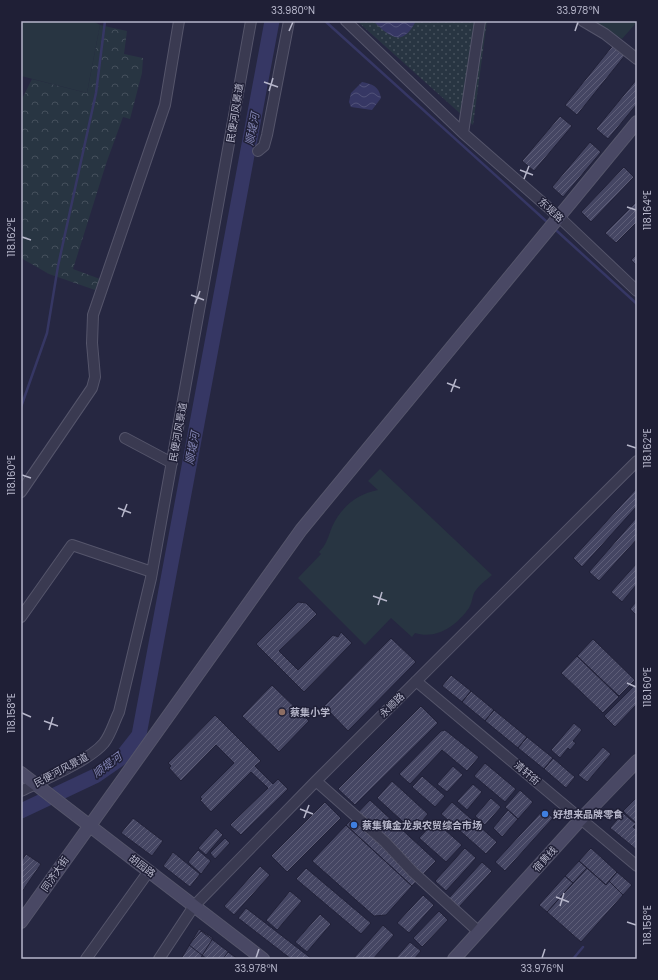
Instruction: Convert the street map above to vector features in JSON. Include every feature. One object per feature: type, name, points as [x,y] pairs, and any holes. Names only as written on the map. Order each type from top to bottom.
[{"type":"street","points":[[21,492],[92,388],[95,377],[92,344],[93,316],[166,105],[179,21]]},
{"type":"street","name":"民便河风景道","points":[[21,791],[37,785],[98,749],[110,732],[119,712],[152,572],[250,21]]},
{"type":"street","points":[[258,152],[264,146],[267,134],[288,21]]},
{"type":"street","name":"东堤路","points":[[346,21],[463,133],[559,217],[637,291]]},
{"type":"street","points":[[463,133],[480,21]]},
{"type":"street","points":[[583,21],[605,34],[637,59]]},
{"type":"street","name":"同济大街","points":[[21,922],[301,530],[637,122]]},
{"type":"street","points":[[125,438],[172,463]]},
{"type":"street","name":"永顺路","points":[[159,959],[194,906],[316,780],[637,461]]},
{"type":"street","points":[[21,617],[72,545],[152,572]]},
{"type":"street","name":"清轩街","points":[[416,681],[637,866]]},
{"type":"street","name":"宿黄线","points":[[454,959],[581,819],[637,761]]},
{"type":"street","name":"胡园路","points":[[21,774],[263,959]]},
{"type":"street","points":[[316,780],[385,842],[413,872],[479,932]]},
{"type":"street","points":[[86,959],[149,871]]},
{"type":"green space","points":[[21,21],[93,21],[100,25],[87,93],[21,76]]},
{"type":"green space","points":[[357,21],[487,21],[473,125]]},
{"type":"green space","points":[[592,21],[637,21],[637,22],[622,39]]},
{"type":"green space","points":[[100,25],[127,31],[124,54],[143,58],[142,73],[130,119],[123,117],[106,164],[73,269],[100,279],[95,290],[49,274],[21,258],[21,101],[32,79],[87,93]]},
{"type":"green space","points":[[380,469],[492,575],[476,590],[470,606],[459,620],[446,630],[439,633],[423,635],[415,633],[412,637],[391,618],[365,645],[298,578],[321,554],[319,552],[326,543],[332,527],[340,513],[350,502],[370,492],[378,490],[368,481]]},
{"type":"water","points":[[373,21],[416,21],[406,35],[396,37],[385,32]]},
{"type":"water","points":[[362,82],[374,86],[379,91],[381,98],[372,110],[351,107],[349,102],[351,93]]},
{"type":"building","points":[[614,44],[626,54],[577,115],[565,105]]},
{"type":"building","points":[[637,79],[637,104],[608,139],[596,129]]},
{"type":"building","points":[[560,116],[572,126],[534,171],[522,161]]},
{"type":"building","points":[[590,142],[601,152],[563,197],[552,187]]},
{"type":"building","points":[[624,167],[634,177],[591,222],[581,212]]},
{"type":"building","points":[[637,201],[637,222],[616,243],[605,233]]},
{"type":"building","points":[[637,254],[637,266],[631,260]]},
{"type":"building","points":[[637,488],[637,506],[582,567],[573,558]]},
{"type":"building","points":[[637,517],[637,539],[599,581],[589,572]]},
{"type":"building","points":[[637,563],[637,584],[622,602],[611,592]]},
{"type":"building","points":[[637,601],[637,616],[630,609]]},
{"type":"building","points":[[298,602],[306,603],[317,614],[279,651],[298,670],[333,635],[338,637],[341,632],[352,643],[304,692],[256,644]]},
{"type":"building","points":[[391,638],[416,662],[348,731],[324,706]]},
{"type":"building","points":[[593,639],[635,680],[619,696],[577,656]]},
{"type":"building","points":[[577,656],[619,697],[603,713],[561,673]]},
{"type":"building","points":[[451,675],[471,691],[462,702],[442,686]]},
{"type":"building","points":[[637,683],[637,704],[615,727],[604,716]]},
{"type":"building","points":[[272,685],[309,721],[279,752],[242,716]]},
{"type":"building","points":[[471,691],[494,710],[485,721],[462,702]]},
{"type":"building","points":[[421,706],[438,723],[355,805],[338,789]]},
{"type":"building","points":[[494,710],[527,737],[518,748],[485,721]]},
{"type":"building","points":[[215,715],[261,761],[255,766],[273,784],[278,779],[288,789],[241,835],[230,825],[268,788],[251,772],[211,812],[200,800],[202,799],[200,797],[234,763],[216,745],[181,781],[169,768],[171,766],[168,763]]},
{"type":"building","points":[[574,723],[582,730],[573,741],[576,743],[570,750],[568,748],[560,758],[551,750]]},
{"type":"building","points":[[445,730],[479,757],[467,771],[442,750],[410,784],[399,774],[441,731]]},
{"type":"building","points":[[527,737],[553,758],[544,769],[518,748]]},
{"type":"building","points":[[603,747],[611,754],[587,782],[578,775]]},
{"type":"building","points":[[553,758],[575,777],[566,788],[544,769]]},
{"type":"building","points":[[485,763],[516,789],[505,802],[474,776]]},
{"type":"building","points":[[453,766],[463,775],[447,792],[437,784]]},
{"type":"building","points":[[422,776],[445,796],[435,807],[412,787]]},
{"type":"building","points":[[392,781],[428,814],[413,831],[377,798]]},
{"type":"building","points":[[473,784],[482,792],[467,810],[457,801]]},
{"type":"building","points":[[520,790],[533,802],[518,819],[505,807]]},
{"type":"building","points":[[637,797],[637,824],[623,811]]},
{"type":"building","points":[[491,798],[501,807],[485,825],[475,816]]},
{"type":"building","points":[[370,800],[436,861],[412,886],[346,825]]},
{"type":"building","points":[[325,802],[341,818],[287,872],[271,856]]},
{"type":"building","points":[[452,802],[497,842],[486,854],[441,814]]},
{"type":"building","points":[[544,809],[553,818],[505,871],[495,862]]},
{"type":"building","points":[[508,810],[518,819],[502,837],[493,828]]},
{"type":"building","points":[[623,813],[636,824],[633,827],[637,830],[637,850],[610,828]]},
{"type":"building","points":[[133,818],[163,841],[152,856],[121,833]]},
{"type":"building","points":[[435,821],[462,845],[446,862],[419,838]]},
{"type":"building","points":[[346,825],[412,886],[386,915],[374,916],[312,861]]},
{"type":"building","points":[[216,828],[223,835],[206,855],[198,848]]},
{"type":"building","points":[[225,838],[230,843],[215,859],[210,853]]},
{"type":"building","points":[[465,848],[476,858],[446,891],[435,881]]},
{"type":"building","points":[[591,848],[617,872],[606,885],[579,861]]},
{"type":"building","points":[[198,850],[211,861],[201,874],[188,862]]},
{"type":"building","points":[[173,852],[200,874],[190,887],[163,866]]},
{"type":"building","points":[[26,854],[41,864],[21,893],[21,862]]},
{"type":"building","points":[[579,861],[587,868],[573,883],[565,876]]},
{"type":"building","points":[[482,862],[492,871],[459,907],[449,898]]},
{"type":"building","points":[[260,866],[270,875],[234,915],[224,906]]},
{"type":"building","points":[[306,868],[371,923],[361,934],[296,879]]},
{"type":"building","points":[[587,868],[606,885],[609,881],[623,895],[581,942],[547,912]]},
{"type":"building","points":[[617,872],[632,885],[623,895],[609,881]]},
{"type":"building","points":[[565,876],[573,883],[547,912],[539,905]]},
{"type":"building","points":[[290,891],[302,901],[277,930],[266,920]]},
{"type":"building","points":[[423,895],[434,905],[409,933],[397,923]]},
{"type":"building","points":[[246,908],[312,959],[291,959],[238,918]]},
{"type":"building","points":[[439,911],[448,920],[422,947],[413,938]]},
{"type":"building","points":[[320,914],[331,924],[307,952],[295,942]]},
{"type":"building","points":[[383,925],[394,935],[373,959],[353,959]]},
{"type":"building","points":[[199,929],[213,938],[200,959],[181,959]]},
{"type":"building","points":[[201,931],[238,959],[207,959],[189,945]]},
{"type":"building","points":[[410,942],[421,951],[414,959],[395,959]]},
{"type":"building","points":[[228,952],[238,959],[223,959]]},
{"type":"waterway","points":[[21,407],[47,333],[58,266],[96,93],[105,21]]},
{"type":"waterway","name":"顺堤河","points":[[21,811],[95,776],[121,758],[139,735],[272,21]]},
{"type":"waterway","points":[[325,21],[546,221]]},
{"type":"waterway","points":[[557,231],[637,304]]},
{"type":"waterway","points":[[573,959],[583,947]]},
{"type":"place","name":"蔡集小学","points":[[282,712]]},
{"type":"place","name":"好想来品牌零食","points":[[545,814]]},
{"type":"place","name":"蔡集镇金龙泉农贸综合市场","points":[[354,825]]}]
